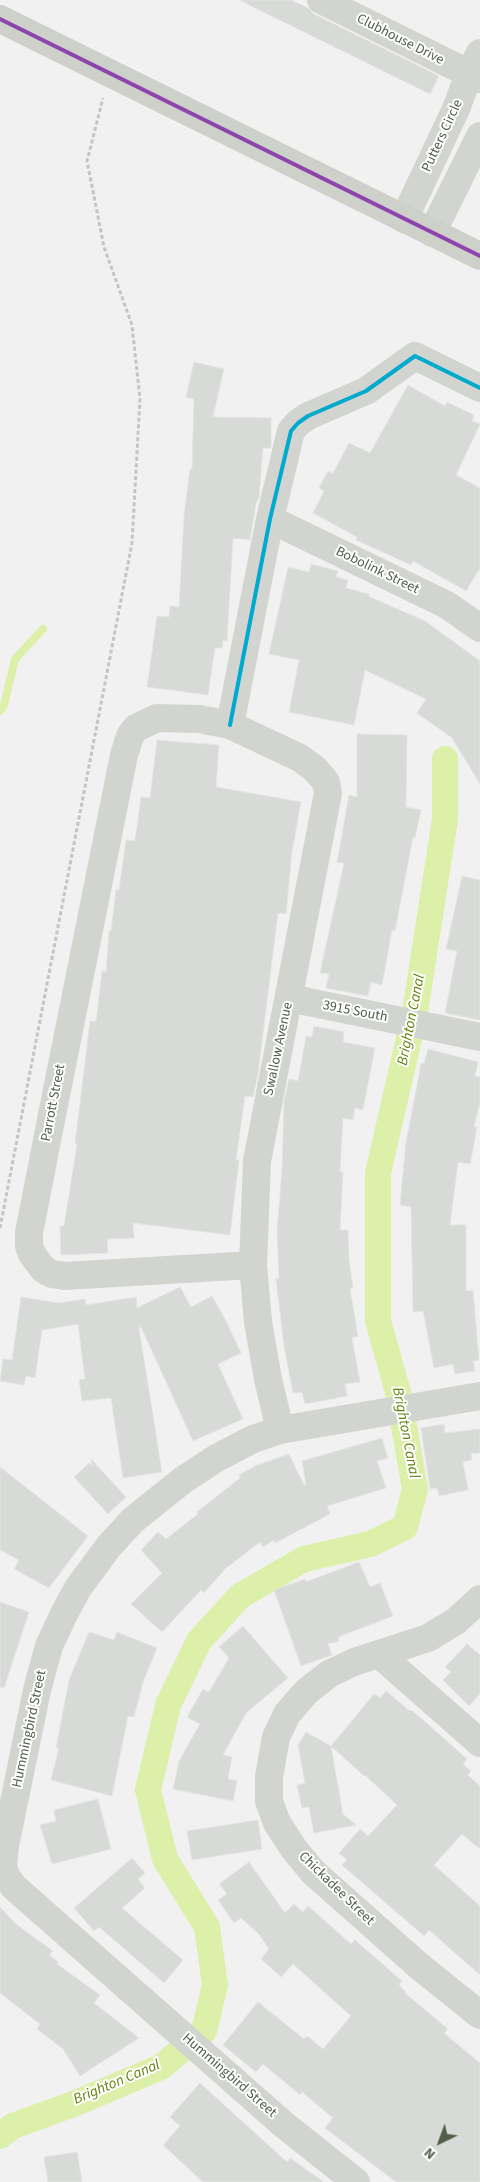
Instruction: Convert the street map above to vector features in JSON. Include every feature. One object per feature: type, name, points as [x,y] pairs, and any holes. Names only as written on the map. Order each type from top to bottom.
[{"type":"main road","points":[[0,19],[480,256]]},
{"type":"street","name":"Clubhouse Drive","points":[[321,0],[476,69]]},
{"type":"street","name":"Putters Circle","points":[[404,218],[476,69]]},
{"type":"street","points":[[432,233],[480,136]]},
{"type":"street","points":[[230,725],[270,519],[291,431],[308,416],[366,391],[415,356],[480,388]]},
{"type":"street","name":"Bobolink Street","points":[[270,519],[448,605],[480,628]]},
{"type":"street","name":"Swallow Avenue","points":[[136,728],[157,718],[170,717],[199,719],[230,725],[300,758],[316,769],[326,782],[328,793],[325,815],[257,1161],[253,1265],[258,1322],[268,1379],[280,1430]]},
{"type":"street","name":"Parrott Street","points":[[136,728],[130,736],[124,755],[40,1174],[29,1233],[29,1246],[36,1262],[43,1269],[52,1274],[64,1276],[253,1265]]},
{"type":"street","name":"3915 South","points":[[289,998],[480,1037]]},
{"type":"street","name":"Hummingbird Street","points":[[356,2182],[283,2124],[14,1888],[6,1876],[3,1866],[5,1846],[36,1690],[49,1646],[64,1612],[78,1588],[109,1546],[133,1520],[157,1499],[215,1459],[253,1439],[280,1430],[480,1396]]},
{"type":"street","name":"Chickadee Street","points":[[480,1599],[456,1621],[428,1638],[354,1662],[330,1674],[306,1692],[287,1714],[276,1737],[269,1778],[270,1801],[277,1823],[294,1849],[313,1872],[419,1966],[480,2015]]},
{"type":"street","points":[[380,1655],[480,1743]]},
{"type":"path","points":[[0,1228],[132,542],[140,399],[132,324],[104,247],[87,161],[110,74]]},
{"type":"building","points":[[239,0],[291,0],[308,8],[314,14],[439,76],[430,94]]},
{"type":"building","points":[[194,362],[224,369],[213,417],[271,418],[271,448],[263,448],[259,497],[256,504],[250,540],[233,538],[227,641],[223,640],[222,648],[215,648],[208,695],[147,687],[157,616],[169,617],[170,606],[179,607],[184,516],[190,469],[192,469],[194,399],[186,397]]},
{"type":"building","points":[[408,385],[445,406],[447,402],[474,415],[472,421],[480,424],[456,475],[480,488],[480,568],[466,591],[413,561],[411,565],[356,540],[357,537],[313,513],[324,491],[319,488],[328,471],[333,473],[349,443],[370,453]]},
{"type":"building","points":[[311,564],[338,571],[336,577],[348,580],[346,588],[369,594],[368,596],[425,621],[480,661],[480,784],[452,738],[417,713],[426,699],[365,670],[354,725],[289,712],[299,660],[269,654],[288,567],[309,572]]},
{"type":"building","points":[[357,734],[407,735],[406,807],[421,810],[415,838],[413,837],[395,931],[392,930],[382,985],[371,982],[368,996],[326,988],[329,974],[320,973],[344,863],[337,862],[349,795],[357,797]]},
{"type":"building","points":[[157,740],[219,745],[216,787],[301,802],[292,852],[286,914],[278,913],[258,1074],[253,1097],[245,1096],[236,1160],[239,1160],[230,1235],[133,1223],[134,1238],[107,1239],[108,1253],[61,1255],[60,1226],[64,1226],[77,1144],[75,1144],[90,1021],[96,1022],[102,971],[106,972],[109,931],[111,931],[116,890],[119,890],[126,840],[135,841],[141,797],[150,798]]},
{"type":"building","points":[[462,876],[480,880],[480,1020],[445,1013],[457,951],[446,949]]},
{"type":"building","points":[[314,1026],[344,1032],[343,1042],[375,1048],[363,1110],[355,1108],[353,1120],[343,1118],[340,1172],[343,1172],[340,1230],[348,1230],[353,1288],[350,1289],[358,1336],[352,1338],[360,1382],[345,1384],[347,1396],[305,1404],[302,1392],[293,1393],[284,1346],[276,1279],[279,1278],[277,1232],[282,1169],[284,1101],[289,1079],[298,1081],[306,1036],[312,1037]]},
{"type":"building","points":[[428,1049],[478,1062],[475,1076],[480,1077],[480,1102],[474,1127],[477,1127],[470,1164],[458,1162],[450,1225],[466,1225],[466,1291],[473,1290],[479,1360],[473,1361],[475,1371],[455,1374],[453,1364],[434,1368],[423,1311],[413,1312],[411,1207],[400,1205],[406,1142],[421,1063],[424,1064]]},
{"type":"building","points":[[180,1287],[191,1307],[212,1296],[225,1319],[241,1353],[218,1364],[243,1419],[193,1441],[141,1327],[139,1328],[162,1472],[123,1478],[111,1398],[82,1401],[79,1380],[85,1379],[78,1324],[42,1330],[35,1378],[26,1376],[24,1385],[0,1381],[3,1359],[12,1360],[21,1297],[59,1303],[85,1299],[86,1305],[136,1297],[137,1308]]},
{"type":"building","points":[[444,1424],[445,1433],[480,1429],[480,1453],[471,1454],[472,1460],[463,1462],[468,1490],[439,1496],[437,1488],[430,1489],[421,1428]]},
{"type":"building","points":[[382,1438],[388,1458],[377,1461],[386,1488],[327,1506],[330,1514],[275,1543],[274,1540],[263,1547],[260,1542],[225,1569],[204,1593],[201,1590],[162,1632],[131,1604],[162,1573],[141,1550],[158,1532],[166,1539],[240,1478],[239,1475],[255,1466],[289,1454],[304,1485],[306,1485],[302,1461]]},
{"type":"building","points":[[91,1459],[126,1497],[108,1514],[74,1477],[89,1463],[92,1466]]},
{"type":"building","points":[[0,1467],[88,1536],[49,1588],[14,1569],[19,1560],[0,1550]]},
{"type":"building","points":[[359,1562],[370,1587],[380,1583],[393,1616],[338,1637],[339,1641],[328,1644],[332,1655],[301,1666],[274,1590],[305,1579],[306,1582]]},
{"type":"building","points":[[0,1602],[29,1612],[4,1688],[0,1687]]},
{"type":"building","points":[[243,1626],[288,1678],[246,1713],[223,1755],[232,1757],[228,1779],[237,1781],[233,1801],[173,1789],[179,1761],[200,1724],[187,1717],[203,1689],[209,1692],[229,1658],[219,1647]]},
{"type":"building","points":[[89,1632],[114,1640],[117,1632],[157,1648],[143,1682],[134,1717],[128,1716],[112,1796],[51,1780],[59,1748],[56,1748],[69,1680]]},
{"type":"building","points":[[467,1644],[480,1655],[480,1694],[469,1706],[443,1680],[451,1672],[445,1667]]},
{"type":"building","points":[[386,1691],[421,1718],[467,1759],[463,1764],[471,1771],[468,1775],[480,1786],[480,1849],[462,1834],[434,1865],[480,1906],[480,1975],[429,1930],[424,1936],[342,1865],[347,1860],[339,1853],[360,1829],[368,1836],[397,1805],[331,1746],[374,1694],[380,1698]]},
{"type":"building","points":[[306,1732],[331,1746],[343,1814],[356,1825],[314,1833],[309,1807],[302,1808],[297,1785],[305,1783],[298,1745]]},
{"type":"building","points":[[98,1799],[111,1849],[52,1864],[40,1825],[56,1821],[54,1810]]},
{"type":"building","points":[[258,1820],[262,1849],[192,1860],[187,1831]]},
{"type":"building","points":[[132,1858],[145,1873],[138,1879],[145,1888],[122,1908],[183,1960],[164,1983],[99,1927],[94,1931],[74,1908]]},
{"type":"building","points":[[249,1862],[285,1913],[294,1904],[303,1912],[308,1906],[351,1944],[355,1940],[402,1981],[399,1985],[405,1993],[448,2029],[444,2033],[480,2063],[480,2182],[396,2182],[325,2128],[333,2118],[302,2092],[300,2095],[263,2064],[256,2072],[223,2045],[258,2002],[304,2039],[307,2036],[323,2049],[351,2016],[293,1964],[281,1977],[261,1959],[269,1949],[259,1934],[241,1918],[234,1923],[218,1900],[227,1894],[219,1884]]},
{"type":"building","points":[[0,1907],[17,1925],[53,1951],[49,1955],[58,1962],[57,1964],[100,1995],[94,2003],[139,2038],[80,2076],[63,2049],[37,2029],[40,2024],[0,1993]]},
{"type":"building","points":[[200,2083],[287,2162],[290,2158],[324,2182],[203,2182],[163,2145],[180,2126],[170,2117]]},
{"type":"building","points":[[77,2152],[82,2182],[48,2182],[44,2157]]},
{"type":"waterway","points":[[0,711],[4,705],[15,659],[43,629]]},
{"type":"waterway","name":"Brighton Canal","points":[[0,2136],[13,2126],[76,2103],[161,2067],[204,2031],[215,1985],[207,1927],[165,1859],[148,1790],[168,1705],[199,1641],[240,1596],[304,1559],[370,1544],[405,1527],[415,1489],[398,1392],[378,1321],[378,1173],[415,1012],[445,819],[445,759]]},
{"type":"transit line","points":[[0,19],[480,256]]},
{"type":"transit line","points":[[230,725],[270,519],[291,431],[308,416],[366,391],[415,356],[480,388]]}]
